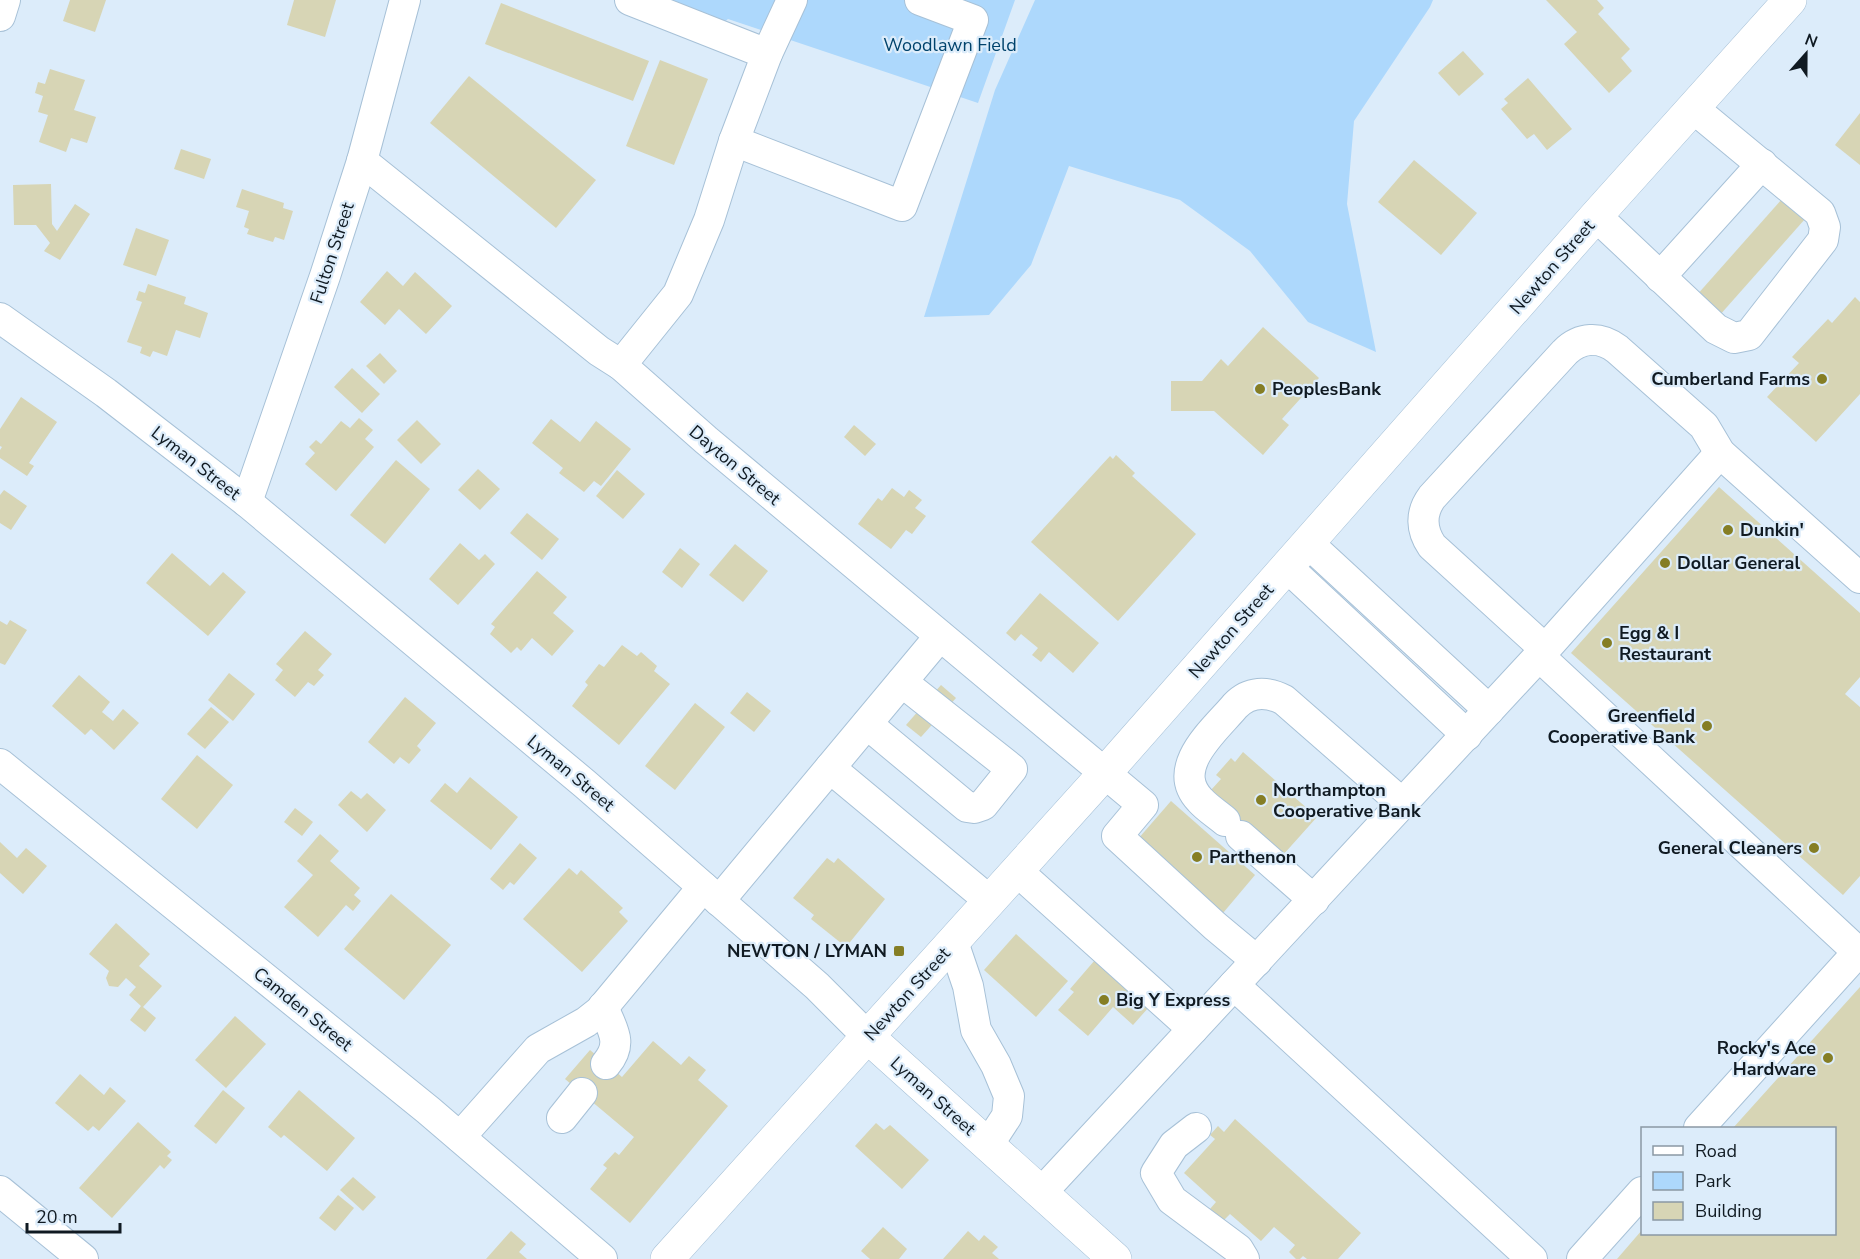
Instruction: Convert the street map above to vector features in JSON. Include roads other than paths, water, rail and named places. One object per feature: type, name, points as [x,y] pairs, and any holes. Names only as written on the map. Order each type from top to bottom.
[{"type":"main road","name":"Newton Street","points":[[668,1259],[1105,773],[1596,216],[1790,0]]},
{"type":"main road","name":"Lyman Street","points":[[868,1037],[1114,1259]]},
{"type":"street","points":[[0,16],[5,0]]},
{"type":"street","name":"Fulton Street","points":[[247,502],[362,161],[405,0]]},
{"type":"street","points":[[630,0],[767,54]]},
{"type":"street","points":[[621,365],[678,294],[709,220],[767,54],[792,0]]},
{"type":"street","points":[[735,141],[902,206],[973,21],[920,0]]},
{"type":"street","points":[[1596,216],[1716,329],[1734,338],[1749,335],[1823,240],[1825,227],[1820,213],[1693,108]]},
{"type":"street","name":"Dayton Street","points":[[362,161],[599,351],[621,365],[706,440],[1143,805],[1117,836],[1215,926],[1257,961]]},
{"type":"street","points":[[1660,277],[1762,164]]},
{"type":"street","name":"Lyman Street","points":[[0,318],[106,393],[247,502],[585,784],[818,986],[868,1037]]},
{"type":"street","points":[[1700,1127],[1859,951],[1432,546],[1425,534],[1423,524],[1425,510],[1432,497],[1564,352],[1576,343],[1590,339],[1604,341],[1617,349],[1704,426],[1720,453],[1860,578]]},
{"type":"street","points":[[1041,1193],[1467,735],[1720,453]]},
{"type":"street","points":[[1308,543],[1489,710]]},
{"type":"street","points":[[1287,567],[1467,735]]},
{"type":"street","points":[[460,1137],[538,1049],[586,1022],[711,894],[830,768],[940,636]]},
{"type":"street","points":[[867,724],[967,807],[974,808],[983,805],[1012,769],[902,682]]},
{"type":"street","points":[[1314,900],[1201,801],[1192,786],[1190,773],[1194,755],[1243,699],[1266,693],[1275,695],[1288,703],[1403,804]]},
{"type":"street","name":"Camden Street","points":[[0,764],[220,940],[460,1137],[602,1259]]},
{"type":"street","points":[[830,768],[990,901]]},
{"type":"street","points":[[1017,871],[1193,1029]]},
{"type":"street","points":[[953,942],[968,986],[976,1029],[996,1065],[1009,1096],[1007,1116],[988,1145]]},
{"type":"street","points":[[1234,985],[1532,1259]]},
{"type":"street","points":[[603,1006],[616,1045],[614,1054],[606,1064]]},
{"type":"street","points":[[561,1118],[582,1093]]},
{"type":"street","points":[[1196,1128],[1174,1144],[1156,1173],[1172,1200],[1238,1249],[1245,1259]]},
{"type":"street","points":[[0,1191],[83,1259]]},
{"type":"street","points":[[1582,1259],[1641,1193]]},
{"type":"place","name":"Cumberland Farms","points":[[1822,379]]},
{"type":"place","name":"PeoplesBank","points":[[1260,389]]},
{"type":"place","name":"Dunkin'","points":[[1728,530]]},
{"type":"place","name":"Dollar General","points":[[1665,563]]},
{"type":"place","name":"Egg & I Restaurant","points":[[1607,643]]},
{"type":"place","name":"Greenfield Cooperative Bank","points":[[1707,726]]},
{"type":"place","name":"Northampton Cooperative Bank","points":[[1261,800]]},
{"type":"place","name":"General Cleaners","points":[[1814,848]]},
{"type":"place","name":"Parthenon","points":[[1197,857]]},
{"type":"place","name":"NEWTON / LYMAN","points":[[899,951]]},
{"type":"place","name":"Big Y Express","points":[[1104,1000]]},
{"type":"place","name":"Rocky's Ace Hardware","points":[[1828,1058]]},
{"type":"park label","name":"Woodlawn Field","points":[[950,45]]}]
